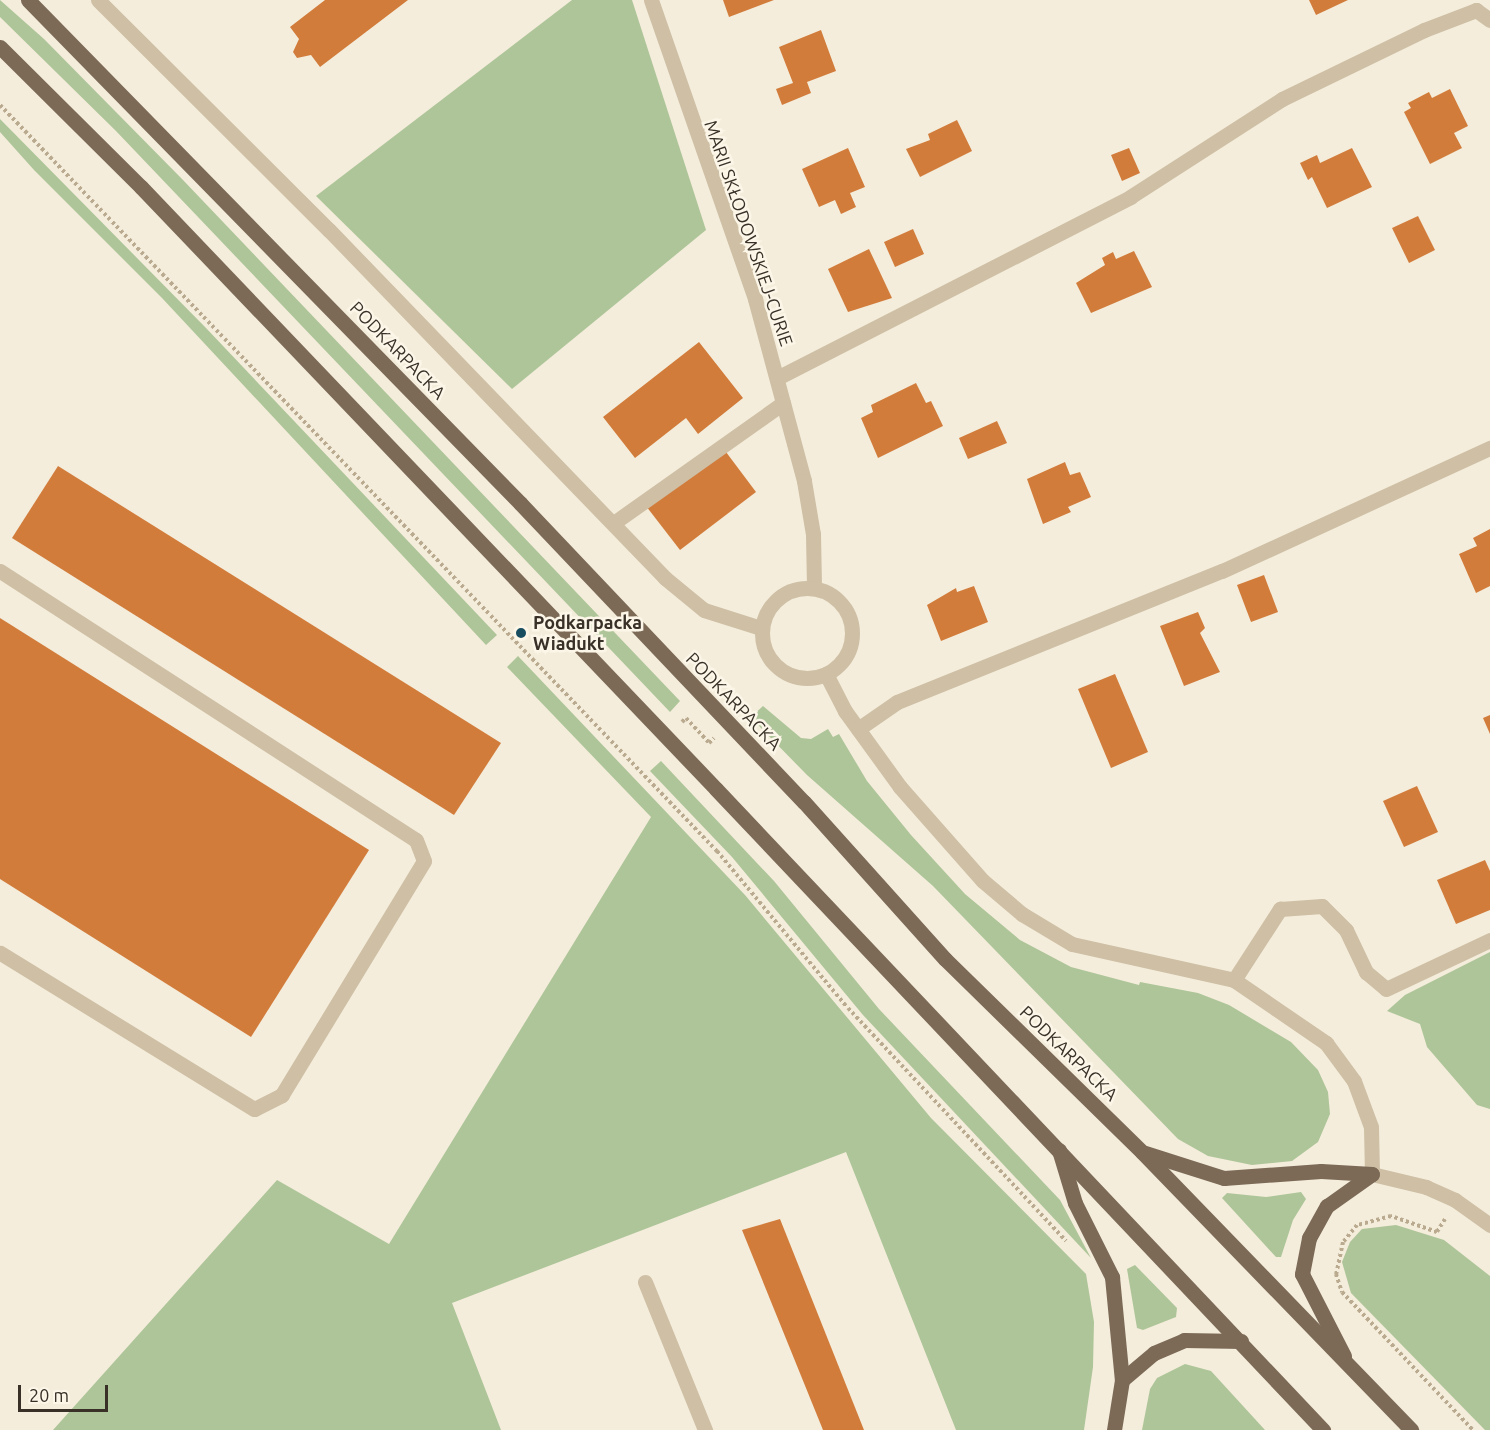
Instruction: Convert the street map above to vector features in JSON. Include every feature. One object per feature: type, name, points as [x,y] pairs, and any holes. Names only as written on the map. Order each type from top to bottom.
[{"type":"main road","name":"PODKARPACKA","points":[[28,0],[520,503],[804,802],[945,959],[1142,1152],[1411,1430]]},
{"type":"main road","points":[[0,47],[141,187],[1059,1147],[1323,1430]]},
{"type":"main road","points":[[1059,1147],[1075,1203],[1112,1277],[1122,1380],[1114,1430]]},
{"type":"main road","points":[[1142,1152],[1224,1178],[1321,1171],[1372,1174]]},
{"type":"main road","points":[[1353,1372],[1302,1274],[1310,1238],[1327,1206],[1372,1174]]},
{"type":"main road","points":[[1122,1380],[1154,1353],[1184,1340],[1241,1341]]},
{"type":"street","points":[[98,0],[615,522],[664,578],[704,610],[761,628]]},
{"type":"street","name":"MARII SKŁODOWSKIEJ-CURIE","points":[[651,0],[755,299],[777,378],[804,481],[813,534],[814,588]]},
{"type":"street","points":[[777,378],[1130,197],[1282,99],[1424,30],[1476,10],[1490,20]]},
{"type":"street","points":[[615,522],[783,403]]},
{"type":"street","points":[[858,729],[897,702],[1222,571],[1490,448]]},
{"type":"street","points":[[0,571],[416,840],[424,861],[282,1095],[254,1109],[0,954]]},
{"type":"street","points":[[814,588],[840,601],[852,627],[847,655],[826,674],[799,678],[780,670],[766,655],[761,628],[765,614],[786,593],[814,588]]},
{"type":"street","points":[[826,674],[858,729],[900,787],[947,842],[1022,914],[1072,944],[1234,981],[1326,1043],[1354,1082],[1371,1126],[1372,1174],[1426,1187],[1455,1200],[1490,1225]]},
{"type":"street","points":[[1234,981],[1280,909],[1322,906],[1346,930],[1366,972],[1386,989],[1490,940]]},
{"type":"street","points":[[645,1282],[705,1430]]},
{"type":"path","points":[[0,105],[717,850],[848,1008],[1074,1249]]},
{"type":"path","points":[[678,725],[686,718],[709,743],[716,736]]},
{"type":"path","points":[[1445,1218],[1437,1232],[1391,1216],[1358,1225],[1342,1242],[1336,1274],[1342,1292],[1473,1430]]},
{"type":"green space","points":[[0,0],[44,39],[183,180],[680,701],[670,712],[116,131],[0,17]]},
{"type":"green space","points":[[572,0],[632,0],[706,230],[512,389],[316,196]]},
{"type":"green space","points":[[0,119],[206,328],[497,635],[486,645],[162,298],[34,170],[0,132]]},
{"type":"green space","points":[[518,656],[745,895],[931,1118],[1086,1274],[1094,1322],[1093,1367],[1084,1430],[956,1430],[846,1152],[452,1303],[501,1430],[53,1430],[277,1180],[389,1244],[651,817],[507,667]]},
{"type":"green space","points":[[763,706],[801,738],[811,739],[828,729],[833,737],[839,734],[867,781],[911,835],[965,894],[1020,940],[1071,967],[1139,985],[1140,982],[1198,993],[1229,1005],[1291,1042],[1318,1070],[1328,1092],[1330,1114],[1318,1142],[1292,1161],[1252,1165],[1208,1156],[1178,1139],[933,886],[807,775],[760,727],[751,717]]},
{"type":"green space","points":[[661,761],[774,881],[879,1009],[1060,1200],[1091,1258],[863,1015],[732,857],[650,771]]},
{"type":"green space","points":[[1490,952],[1490,1109],[1477,1105],[1427,1047],[1420,1024],[1387,1011],[1405,995]]},
{"type":"green space","points":[[1301,1192],[1306,1199],[1293,1220],[1281,1257],[1276,1257],[1222,1198],[1227,1193],[1266,1197]]},
{"type":"green space","points":[[1396,1225],[1444,1240],[1490,1276],[1490,1430],[1485,1430],[1351,1293],[1342,1262],[1350,1242],[1362,1229]]},
{"type":"green space","points":[[1135,1265],[1177,1308],[1176,1317],[1143,1330],[1137,1328],[1127,1269]]},
{"type":"green space","points":[[1185,1364],[1211,1371],[1265,1430],[1142,1430],[1150,1389],[1157,1378]]},
{"type":"building","points":[[325,0],[408,0],[320,67],[311,55],[297,58],[293,52],[299,39],[290,27]]},
{"type":"building","points":[[723,0],[774,0],[729,17]]},
{"type":"building","points":[[1309,0],[1348,0],[1316,15]]},
{"type":"building","points":[[821,30],[836,71],[807,82],[811,93],[782,105],[776,89],[793,83],[779,47]]},
{"type":"building","points":[[1450,89],[1468,126],[1454,133],[1462,148],[1430,164],[1404,112],[1411,108],[1408,103],[1429,92],[1432,98]]},
{"type":"building","points":[[957,120],[972,151],[920,177],[906,149],[930,140],[928,134]]},
{"type":"building","points":[[848,148],[865,187],[850,193],[856,207],[841,214],[835,200],[819,207],[802,169]]},
{"type":"building","points":[[1129,148],[1140,173],[1122,181],[1111,155]]},
{"type":"building","points":[[1352,148],[1372,187],[1327,208],[1312,177],[1308,180],[1300,163],[1317,155],[1320,163]]},
{"type":"building","points":[[1418,216],[1435,250],[1409,263],[1392,228]]},
{"type":"building","points":[[913,229],[924,254],[895,267],[884,242]]},
{"type":"building","points":[[869,249],[892,298],[848,312],[828,269]]},
{"type":"building","points":[[1134,251],[1152,287],[1091,313],[1076,283],[1105,265],[1102,258],[1113,252],[1116,259]]},
{"type":"building","points":[[699,342],[743,398],[698,434],[686,418],[635,458],[603,417]]},
{"type":"building","points":[[916,383],[926,403],[931,401],[943,426],[878,458],[861,418],[873,412],[871,405]]},
{"type":"building","points":[[997,421],[1007,443],[968,459],[959,438]]},
{"type":"building","points":[[723,448],[756,492],[680,550],[646,506]]},
{"type":"building","points":[[1065,462],[1070,475],[1080,472],[1091,497],[1068,507],[1071,512],[1043,524],[1027,479]]},
{"type":"building","points":[[58,466],[501,743],[454,815],[12,538]]},
{"type":"building","points":[[1490,529],[1490,586],[1476,593],[1459,554],[1477,546],[1473,538]]},
{"type":"building","points":[[1264,575],[1278,612],[1251,622],[1237,585]]},
{"type":"building","points":[[974,586],[988,622],[941,641],[927,605],[956,588],[957,592]]},
{"type":"building","points":[[1198,612],[1205,628],[1200,633],[1220,672],[1184,686],[1160,626]]},
{"type":"building","points":[[0,618],[369,850],[251,1037],[0,879]]},
{"type":"building","points":[[1115,674],[1148,752],[1111,768],[1078,689]]},
{"type":"building","points":[[1490,715],[1490,734],[1483,718]]},
{"type":"building","points":[[1417,786],[1438,832],[1404,847],[1383,801]]},
{"type":"building","points":[[1485,860],[1490,871],[1490,910],[1456,924],[1437,880]]},
{"type":"building","points":[[780,1219],[864,1430],[823,1430],[742,1230]]},
{"type":"place","name":"Podkarpacka Wiadukt","points":[[521,633]]}]
